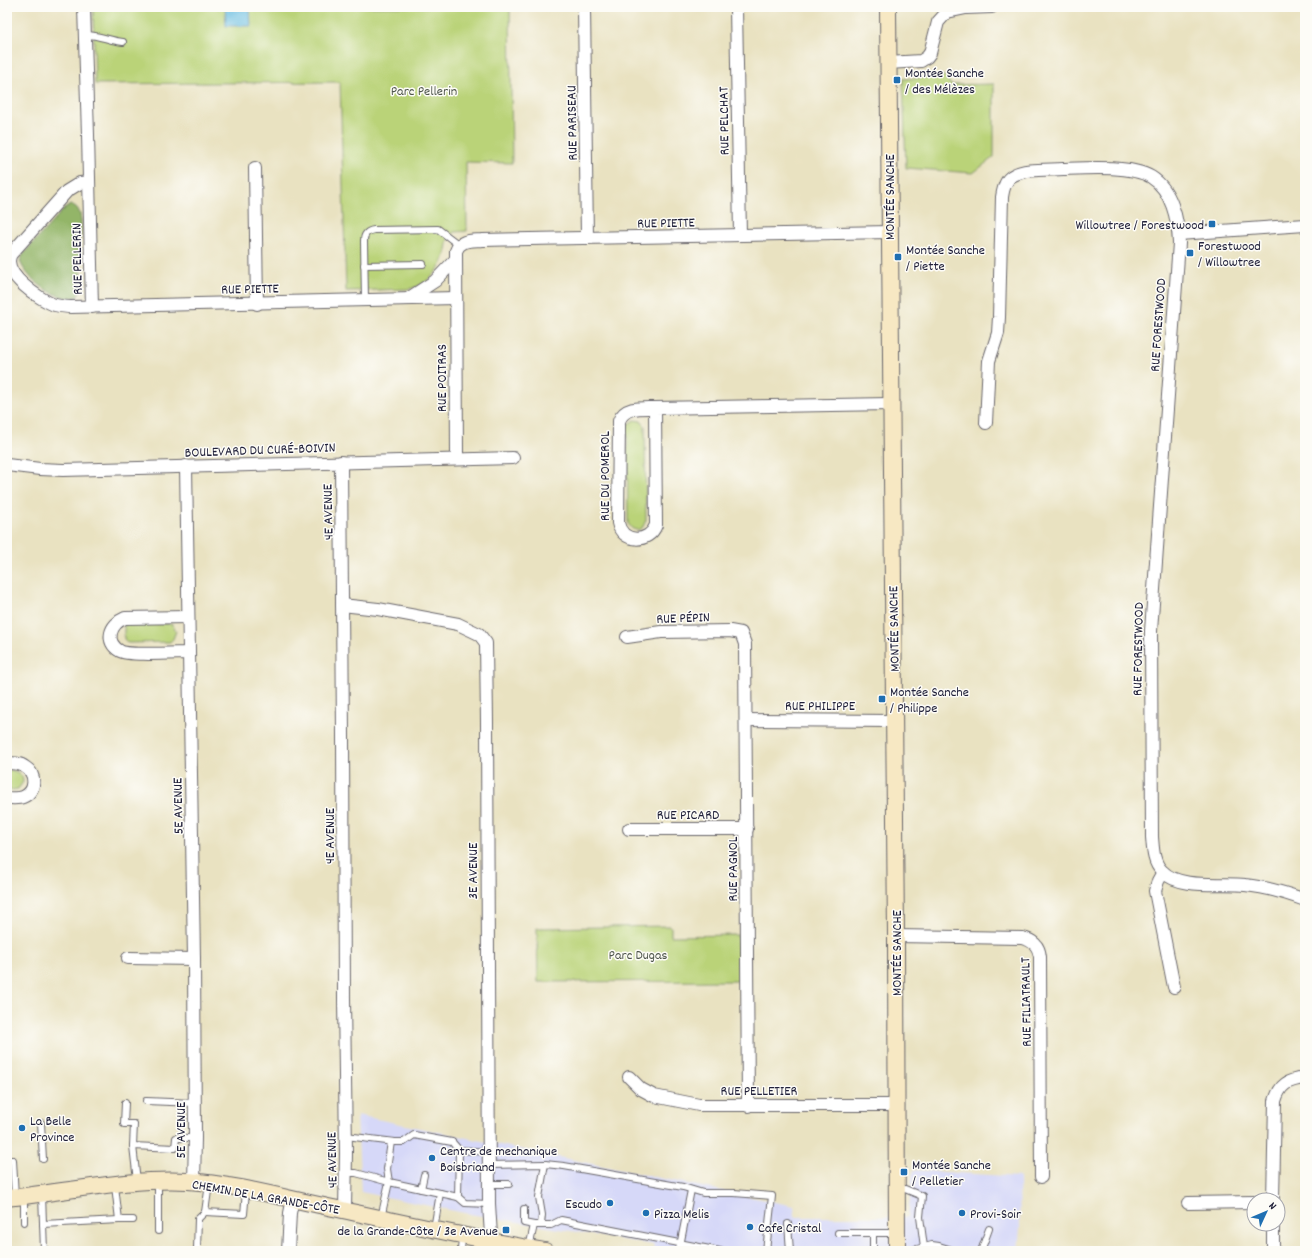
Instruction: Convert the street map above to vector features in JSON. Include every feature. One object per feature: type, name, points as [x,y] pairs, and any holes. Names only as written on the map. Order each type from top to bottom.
[{"type":"street","name":"RUE PELLERIN","points":[[84,7],[84,35],[89,182],[92,307],[61,306],[47,301],[23,285],[9,267],[8,260],[11,254],[67,191],[80,183],[89,182]]},
{"type":"street","name":"RUE PARISEAU","points":[[584,7],[587,238]]},
{"type":"street","name":"RUE PELCHAT","points":[[736,7],[740,235]]},
{"type":"street","name":"MONTÉE SANCHE","points":[[888,7],[896,936],[897,1251]]},
{"type":"street","points":[[888,63],[920,61],[927,57],[930,53],[938,22],[947,12],[966,8],[992,7]]},
{"type":"street","points":[[255,168],[257,304]]},
{"type":"street","name":"RUE FORESTWOOD","points":[[986,423],[988,368],[991,351],[998,333],[1000,311],[1002,197],[1004,186],[1009,178],[1016,174],[1026,172],[1098,169],[1139,172],[1152,178],[1162,186],[1166,192],[1176,216],[1179,234],[1151,631],[1152,837],[1157,864],[1163,872]]},
{"type":"street","points":[[1179,234],[1305,225]]},
{"type":"street","name":"RUE PIETTE","points":[[459,245],[468,241],[890,232]]},
{"type":"street","points":[[456,298],[456,251],[459,245]]},
{"type":"street","points":[[408,299],[435,281],[456,259]]},
{"type":"street","name":"RUE PIETTE","points":[[92,307],[456,298]]},
{"type":"street","name":"RUE POITRAS","points":[[456,298],[457,458]]},
{"type":"street","name":"RUE DU POMEROL","points":[[655,408],[656,525],[654,530],[648,536],[634,539],[624,535],[618,523],[619,421],[628,410],[655,408],[891,404]]},
{"type":"street","name":"BOULEVARD DU CURÉ-BOIVIN","points":[[7,465],[63,470],[457,458],[514,458]]},
{"type":"street","name":"4E AVENUE","points":[[341,462],[346,1136],[345,1210]]},
{"type":"street","name":"5E AVENUE","points":[[186,466],[195,1103],[196,1138],[202,1183]]},
{"type":"street","name":"3E AVENUE","points":[[342,605],[378,609],[458,624],[475,631],[486,643],[489,1204],[491,1246]]},
{"type":"street","points":[[188,617],[125,618],[113,626],[110,636],[112,645],[122,652],[189,653]]},
{"type":"street","name":"RUE PÉPIN","points":[[627,637],[657,632],[695,630],[730,631],[741,633]]},
{"type":"street","name":"RUE PAGNOL","points":[[741,633],[745,644],[748,1106]]},
{"type":"street","name":"RUE PHILIPPE","points":[[746,720],[894,721]]},
{"type":"street","points":[[7,763],[20,764],[24,766],[31,773],[33,780],[32,790],[27,795],[17,798],[7,798]]},
{"type":"street","name":"RUE PICARD","points":[[629,829],[747,828]]},
{"type":"street","points":[[1174,987],[1155,891],[1163,872],[1172,878],[1183,881],[1205,884],[1246,885],[1272,890],[1305,900]]},
{"type":"street","name":"RUE FILIATRAULT","points":[[896,936],[1022,938],[1032,941],[1038,948],[1040,957],[1041,1177]]},
{"type":"street","points":[[128,958],[194,959]]},
{"type":"street","name":"RUE PELLETIER","points":[[629,1077],[648,1093],[699,1105],[896,1105]]},
{"type":"street","points":[[1273,1192],[1275,1101],[1279,1091],[1286,1083],[1292,1080],[1305,1078]]},
{"type":"street","name":"CHEMIN DE LA GRANDE-CÔTE","points":[[15,1197],[137,1182],[158,1181],[202,1183],[293,1199],[434,1229],[461,1243],[529,1248],[545,1251]]},
{"type":"street","points":[[288,1251],[290,1212],[293,1199]]},
{"type":"street","points":[[1188,1203],[1246,1202]]},
{"type":"street","points":[[1273,1232],[1273,1251]]},
{"type":"lane","points":[[84,35],[94,35],[113,41],[123,42]]},
{"type":"lane","points":[[365,300],[364,237],[365,234],[370,231],[438,229],[459,245]]},
{"type":"lane","points":[[364,266],[423,264]]},
{"type":"lane","points":[[146,1101],[195,1103]]},
{"type":"lane","points":[[125,1103],[124,1124],[134,1124],[133,1146],[137,1182]]},
{"type":"lane","points":[[41,1123],[43,1159]]},
{"type":"lane","points":[[346,1136],[391,1142],[404,1142],[414,1135],[452,1142],[459,1150],[458,1197]]},
{"type":"lane","points":[[133,1146],[176,1148],[176,1138],[196,1138]]},
{"type":"lane","points":[[381,1218],[389,1182],[387,1169],[391,1142]]},
{"type":"lane","points":[[459,1150],[489,1152]]},
{"type":"lane","points":[[7,1160],[13,1160],[15,1197],[24,1222]]},
{"type":"lane","points":[[489,1165],[545,1164],[579,1168],[683,1187],[703,1193],[734,1193],[772,1196],[766,1251]]},
{"type":"lane","points":[[541,1224],[542,1215],[539,1197],[545,1164]]},
{"type":"lane","points":[[346,1173],[458,1197],[465,1203],[489,1204]]},
{"type":"lane","points":[[421,1189],[424,1175]]},
{"type":"lane","points":[[158,1181],[158,1231]]},
{"type":"lane","points":[[202,1183],[205,1212]]},
{"type":"lane","points":[[115,1184],[118,1220]]},
{"type":"lane","points":[[489,1184],[508,1184]]},
{"type":"lane","points":[[896,1188],[905,1189],[922,1196],[920,1217],[924,1247]]},
{"type":"lane","points":[[197,1249],[198,1219],[205,1212],[244,1214],[246,1190]]},
{"type":"lane","points":[[679,1251],[691,1190]]},
{"type":"lane","points":[[434,1229],[440,1193]]},
{"type":"lane","points":[[42,1194],[44,1251]]},
{"type":"lane","points":[[524,1209],[524,1223],[534,1225],[551,1224],[560,1220],[720,1251]]},
{"type":"lane","points":[[43,1224],[133,1220]]},
{"type":"lane","points":[[788,1224],[790,1251]]},
{"type":"lane","points":[[529,1248],[534,1225]]},
{"type":"lane","points":[[981,1251],[989,1229]]},
{"type":"lane","points":[[838,1233],[897,1233]]},
{"type":"lane","points":[[873,1233],[873,1251]]},
{"type":"lane","points":[[909,1251],[932,1245],[955,1251]]},
{"type":"shaded area","points":[[357,1115],[794,1206],[795,1217],[908,1217],[913,1170],[1019,1177],[1020,1227],[1018,1251],[653,1251],[654,1245],[470,1214],[361,1192]]},
{"type":"green space","name":"Parc Pellerin","points":[[93,7],[510,7],[512,163],[466,162],[467,231],[454,232],[449,236],[442,264],[435,274],[425,282],[409,289],[346,291],[340,82],[95,84]]},
{"type":"green space","points":[[945,76],[951,85],[994,84],[994,157],[973,173],[906,168],[903,79]]},
{"type":"green space","points":[[70,205],[78,209],[81,218],[81,239],[77,239],[77,245],[81,245],[82,286],[78,296],[71,298],[62,297],[44,288],[29,275],[23,268],[20,261],[23,254],[63,210]]},
{"type":"green space","points":[[634,420],[641,421],[645,426],[646,520],[641,529],[636,530],[634,530],[628,523],[627,425]]},
{"type":"green space","points":[[124,623],[172,624],[176,631],[170,642],[128,643],[124,639]]},
{"type":"green space","points":[[7,770],[16,771],[22,776],[23,782],[18,789],[7,791]]},
{"type":"green space","name":"Parc Dugas","points":[[671,926],[671,936],[738,935],[738,981],[538,982],[537,928]]},
{"type":"water","points":[[225,7],[250,7],[251,26],[226,26]]},
{"type":"place","name":"Montée Sanche / des Mélèzes","points":[[897,80]]},
{"type":"place","name":"Willowtree / Forestwood","points":[[1212,224]]},
{"type":"place","name":"Forestwood / Willowtree","points":[[1190,253]]},
{"type":"place","name":"Montée Sanche / Piette","points":[[898,257]]},
{"type":"place","name":"Montée Sanche / Philippe","points":[[882,699]]},
{"type":"place","name":"La Belle Province","points":[[22,1128]]},
{"type":"place","name":"Centre de mechanique Boisbriand","points":[[432,1158]]},
{"type":"place","name":"Montée Sanche / Pelletier","points":[[904,1172]]},
{"type":"place","name":"Escudo","points":[[610,1203]]},
{"type":"place","name":"Pizza Melis","points":[[646,1213]]},
{"type":"place","name":"Provi-Soir","points":[[962,1213]]},
{"type":"place","name":"Cafe Cristal","points":[[750,1227]]},
{"type":"place","name":"de la Grande-Côte / 3e Avenue","points":[[506,1230]]}]
